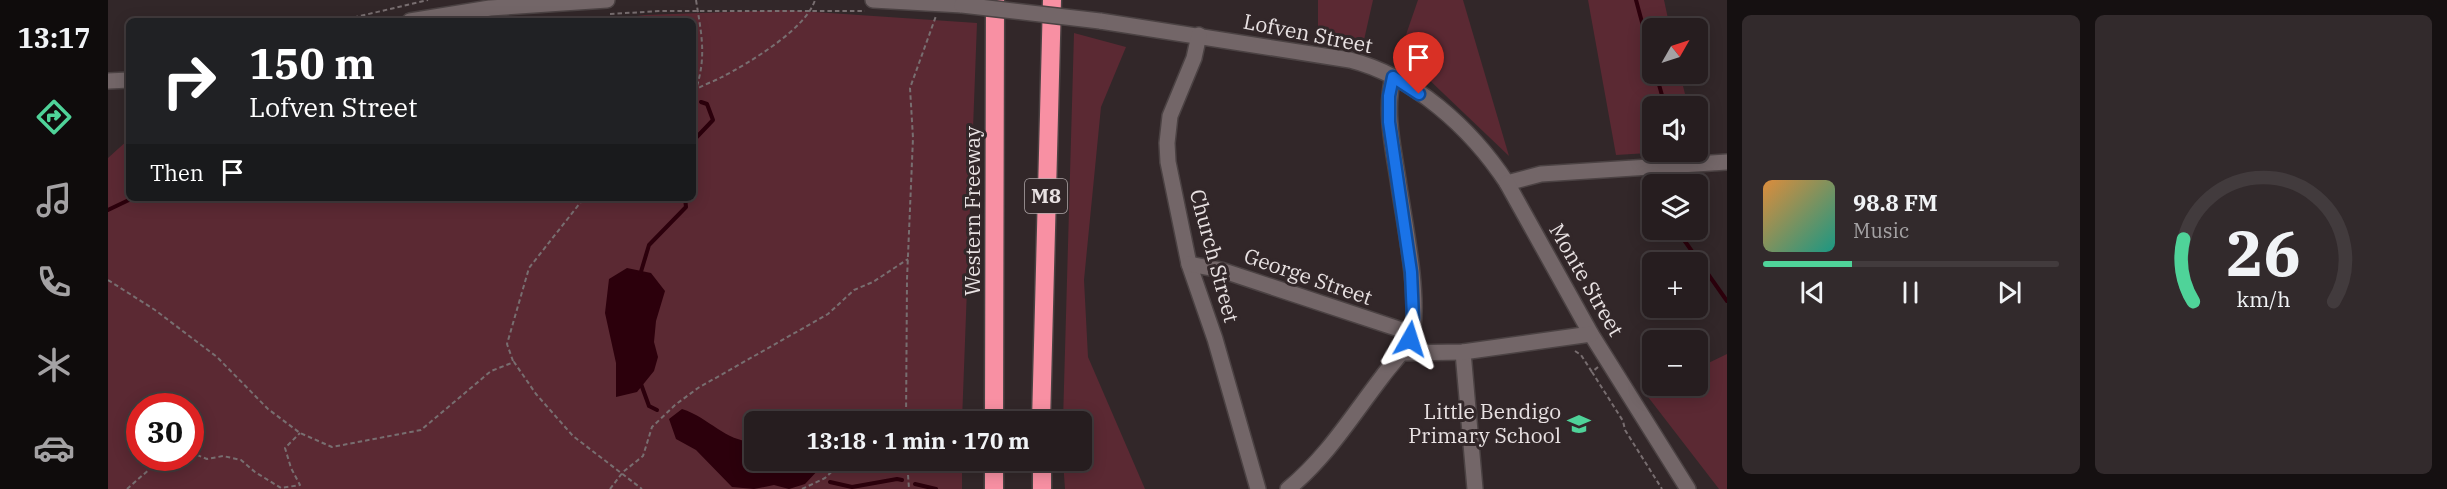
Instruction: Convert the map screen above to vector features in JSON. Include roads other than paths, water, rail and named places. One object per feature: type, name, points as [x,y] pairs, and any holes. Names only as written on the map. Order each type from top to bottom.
[{"type":"highway","name":"Western Freeway","points":[[994,411],[995,0]]},
{"type":"highway","name":"M8","points":[[1041,411],[1052,0]]},
{"type":"highway","points":[[994,471],[994,489]]},
{"type":"highway","points":[[1042,471],[1042,489]]},
{"type":"street","points":[[424,18],[488,4],[608,0]]},
{"type":"street","name":"Lofven Street","points":[[870,5],[962,5],[1199,35],[1350,60],[1373,67],[1393,77],[1430,101],[1463,129],[1489,158],[1507,183]]},
{"type":"street","name":"Church Street","points":[[1199,35],[1194,58],[1172,109],[1167,143],[1169,168],[1189,264],[1212,331],[1257,489]]},
{"type":"street","points":[[1288,489],[1334,443],[1386,371],[1402,353],[1411,333],[1413,318],[1411,272],[1389,122],[1389,96],[1393,77]]},
{"type":"street","points":[[108,81],[126,80]]},
{"type":"street","points":[[1507,183],[1541,174],[1727,162]]},
{"type":"street","name":"Monte Street","points":[[1507,183],[1591,334],[1688,489]]},
{"type":"street","name":"George Street","points":[[1189,264],[1221,270],[1411,333]]},
{"type":"street","points":[[1402,353],[1463,352],[1591,334]]},
{"type":"street","points":[[1463,352],[1475,489]]},
{"type":"waterway","points":[[1636,0],[1642,22]]},
{"type":"waterway","points":[[1659,84],[1662,96]]},
{"type":"waterway","points":[[696,138],[713,120],[707,104],[701,102]]},
{"type":"waterway","points":[[108,210],[127,201]]},
{"type":"waterway","points":[[640,275],[649,245],[686,207],[685,201]]},
{"type":"waterway","points":[[1684,240],[1727,301]]},
{"type":"waterway","points":[[641,384],[649,406],[657,410]]},
{"type":"waterway","points":[[830,482],[852,487],[902,480]]},
{"type":"waterway","points":[[915,484],[936,489]]},
{"type":"place","name":"Little Bendigo Primary School","points":[[1579,424]]}]
